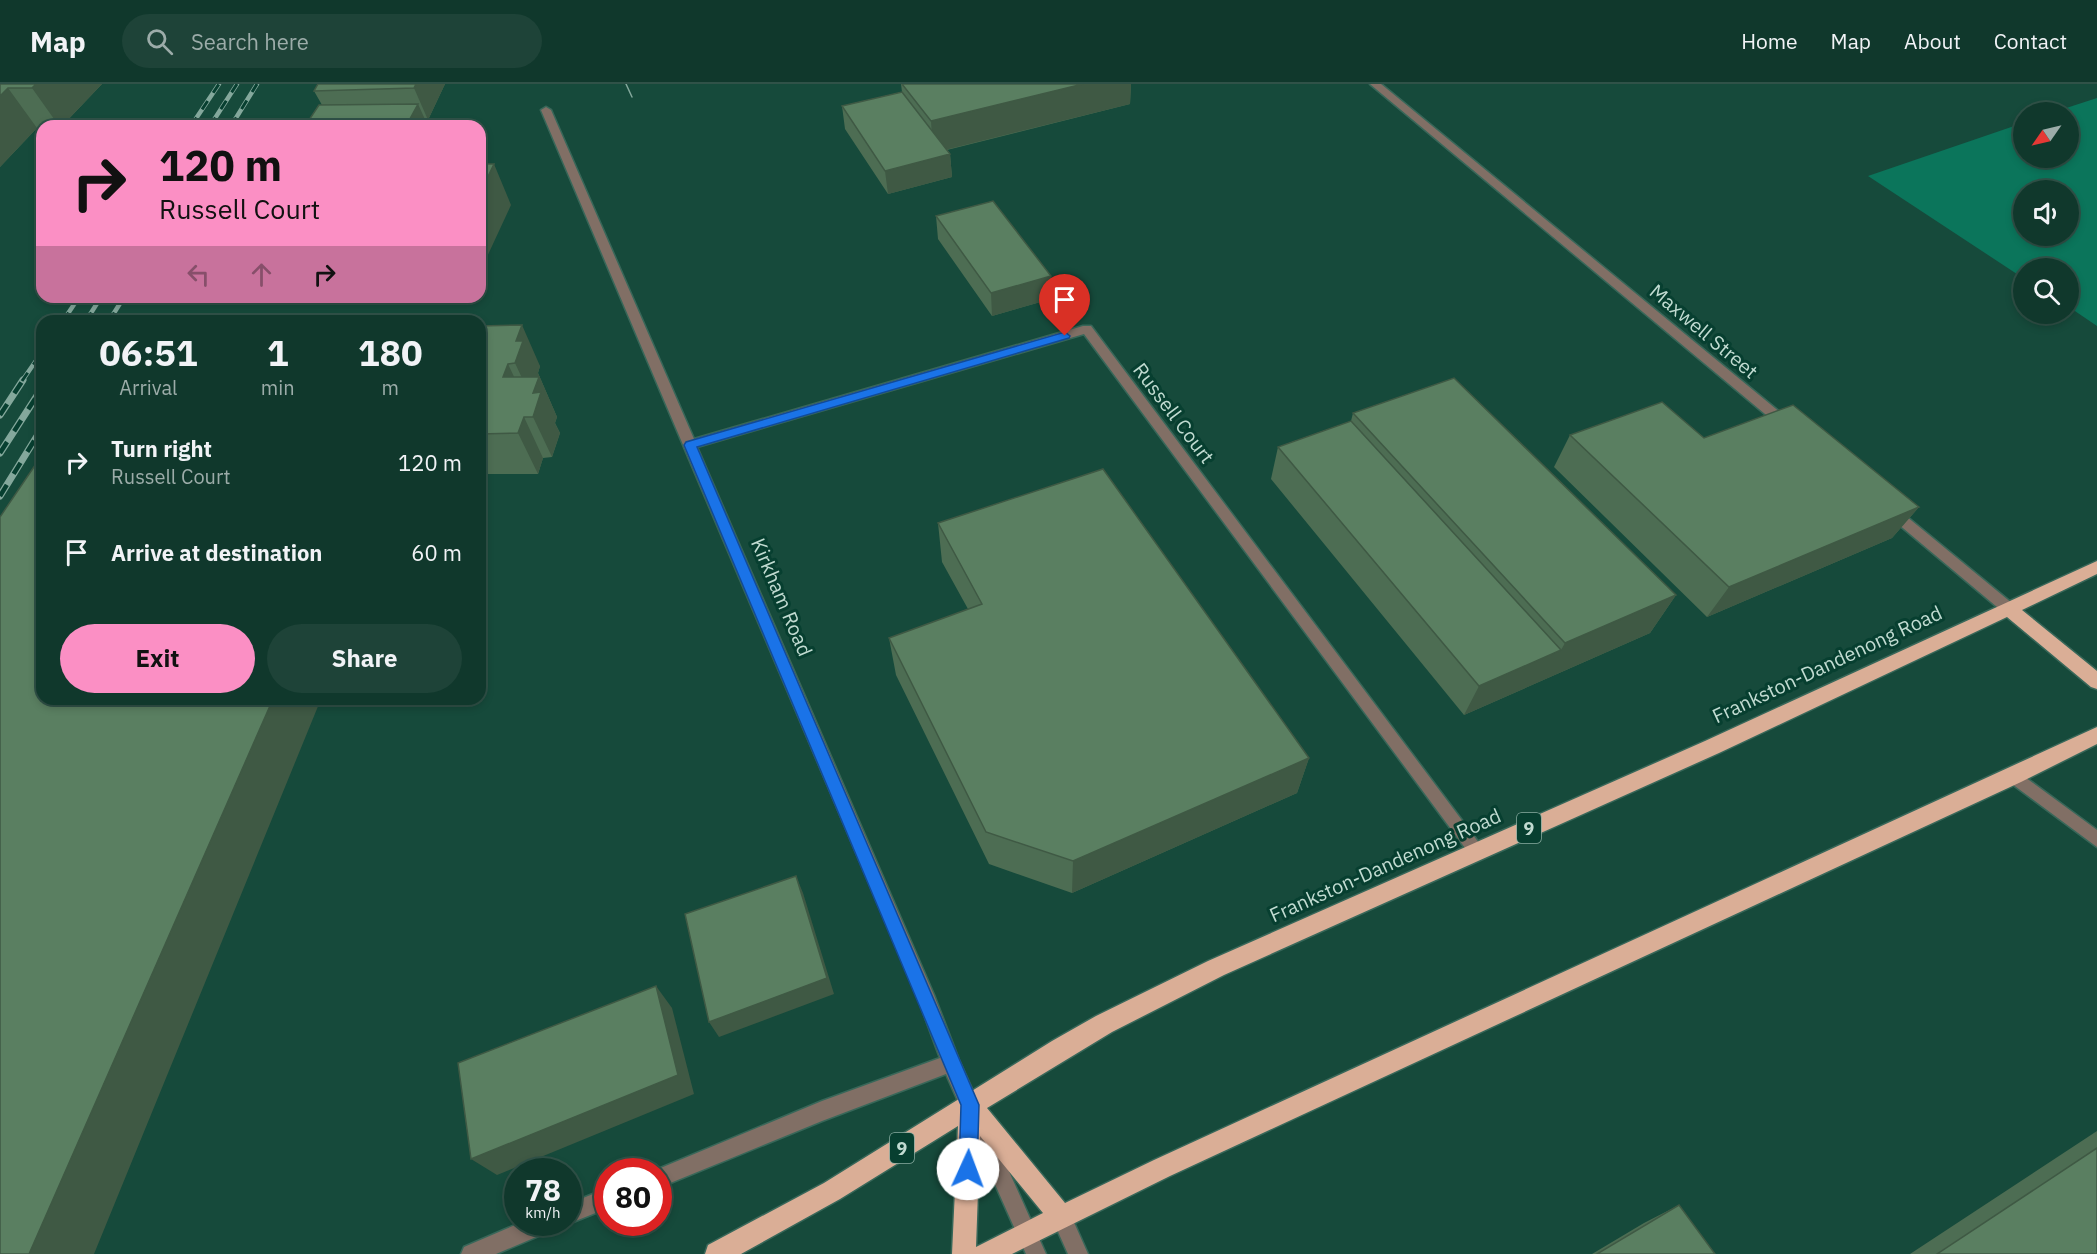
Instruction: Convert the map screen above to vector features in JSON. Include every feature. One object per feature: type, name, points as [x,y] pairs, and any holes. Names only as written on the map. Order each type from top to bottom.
[{"type":"highway","name":"Frankston-Dandenong Road","points":[[717,1254],[832,1191],[1104,1023],[1216,968],[1712,747],[2097,567]]},
{"type":"highway","points":[[2008,608],[2097,682]]},
{"type":"highway","points":[[986,1254],[1031,1244],[1061,1216],[2014,776],[2097,735]]},
{"type":"highway","name":"Kirkham Road","points":[[970,1105],[1061,1216]]},
{"type":"highway","name":"Kirkham Road","points":[[964,1254],[970,1105]]},
{"type":"street","name":"Maxwell Street","points":[[1375,84],[1797,433]]},
{"type":"street","name":"Kirkham Road","points":[[546,110],[970,1105]]},
{"type":"street","name":"Russell Court","points":[[690,445],[1087,329],[1477,851]]},
{"type":"street","points":[[1879,502],[2008,608]]},
{"type":"street","points":[[2014,776],[2097,840]]},
{"type":"street","points":[[672,1172],[822,1111],[951,1063]]},
{"type":"street","points":[[970,1105],[1031,1244]]},
{"type":"street","name":"Kirkham Road","points":[[1061,1216],[1078,1254]]},
{"type":"street","points":[[471,1254],[514,1236]]},
{"type":"green space","points":[[2097,98],[2097,326],[2079,314],[2079,258],[2013,258],[2013,271],[1868,176],[2013,126],[2013,168],[2079,168],[2079,104]]},
{"type":"building","points":[[0,84],[36,84],[32,88],[8,88],[0,96]]},
{"type":"building","points":[[318,84],[416,84],[414,88],[314,91]]},
{"type":"building","points":[[902,84],[1083,84],[931,121]]},
{"type":"building","points":[[902,92],[950,154],[885,171],[842,106]]},
{"type":"building","points":[[418,104],[409,120],[309,120],[319,105]]},
{"type":"building","points":[[486,164],[494,164],[486,181]]},
{"type":"building","points":[[993,201],[1051,276],[991,293],[936,216]]},
{"type":"building","points":[[522,325],[516,341],[523,341],[515,363],[508,364],[503,377],[539,377],[533,393],[541,392],[533,417],[524,417],[518,433],[486,434],[486,326]]},
{"type":"building","points":[[1454,378],[1676,595],[1565,643],[1353,413]]},
{"type":"building","points":[[1662,402],[1704,438],[1793,405],[1919,507],[1729,587],[1570,435]]},
{"type":"building","points":[[1351,421],[1561,650],[1479,686],[1278,447]]},
{"type":"building","points":[[36,464],[36,705],[270,705],[29,1254],[0,1254],[0,517]]},
{"type":"building","points":[[1103,469],[1309,758],[1073,861],[986,832],[889,638],[982,604],[938,523]]},
{"type":"building","points":[[796,876],[827,978],[709,1022],[685,914]]},
{"type":"building","points":[[656,986],[678,1075],[471,1159],[458,1063]]},
{"type":"building","points":[[2097,1148],[2097,1254],[1937,1254]]},
{"type":"building","points":[[1679,1205],[1715,1254],[1597,1254]]},
{"type":"tram line","points":[[626,84],[632,97]]},
{"type":"railway","points":[[195,120],[219,84]]},
{"type":"railway","points":[[214,120],[237,84]]},
{"type":"railway","points":[[235,120],[257,84]]},
{"type":"railway","points":[[67,315],[75,303]]},
{"type":"railway","points":[[90,315],[97,303]]},
{"type":"railway","points":[[113,315],[120,303]]},
{"type":"railway","points":[[22,381],[36,361]]},
{"type":"railway","points":[[0,415],[23,380]]},
{"type":"railway","points":[[0,453],[36,397]]},
{"type":"railway","points":[[0,496],[36,438]]},
{"type":"route","points":[[968,1169],[970,1105],[690,445],[1065,336]]}]
